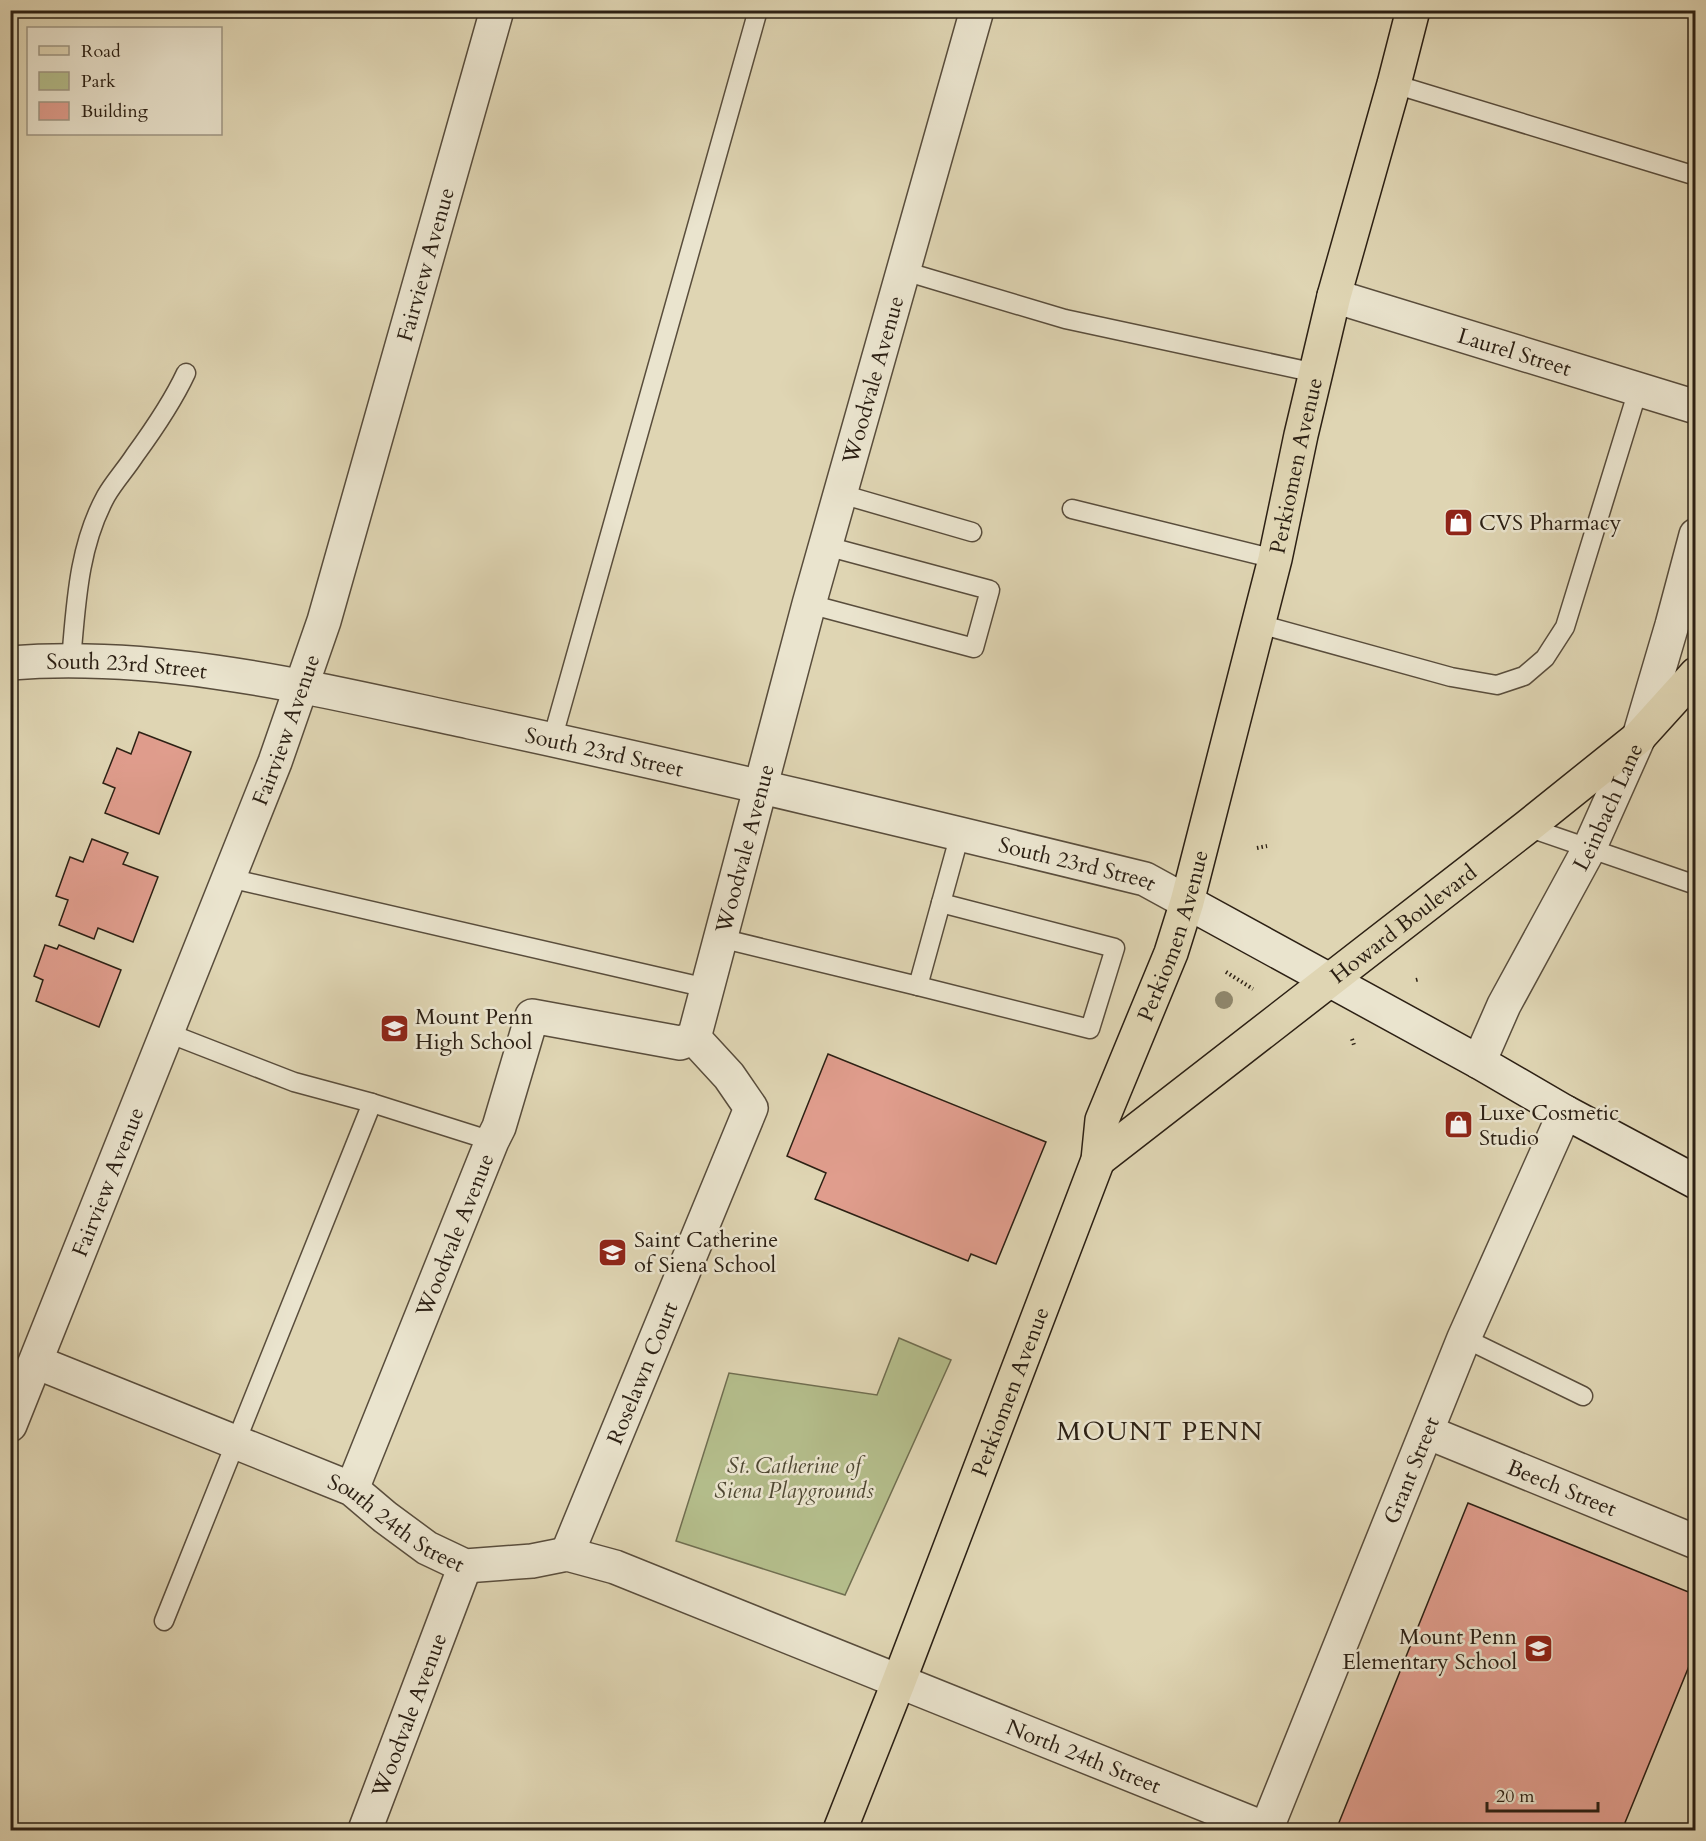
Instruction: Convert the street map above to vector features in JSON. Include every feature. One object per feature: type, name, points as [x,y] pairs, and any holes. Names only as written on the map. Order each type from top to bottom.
[{"type":"main road","name":"Perkiomen Avenue","points":[[840,1830],[1098,1160],[1102,1120],[1171,953],[1187,902],[1275,559],[1334,296],[1413,10]]},
{"type":"main road","name":"Howard Boulevard","points":[[1098,1160],[1527,827],[1639,737],[1691,687]]},
{"type":"street","name":"Fairview Avenue","points":[[10,1425],[275,762],[324,621],[497,10]]},
{"type":"street","name":"Woodvale Avenue","points":[[352,1489],[499,1127],[532,1016],[681,1043],[694,1038],[809,604],[977,10]]},
{"type":"street","name":"Laurel Street","points":[[1334,296],[1695,408]]},
{"type":"street","name":"Leinbach Lane","points":[[1479,1062],[1504,1005],[1590,849],[1639,737],[1672,625],[1695,535]]},
{"type":"street","name":"South 23rd Street","points":[[10,663],[124,662],[225,673],[301,687],[762,786],[1145,879],[1695,1182]]},
{"type":"street","name":"Roselawn Court","points":[[567,1554],[751,1108],[729,1076],[694,1038]]},
{"type":"street","name":"Grant Street","points":[[1266,1830],[1464,1338],[1565,1112]]},
{"type":"street","name":"South 24th Street","points":[[36,1362],[352,1489],[427,1548],[465,1566],[532,1560],[567,1554],[615,1567],[899,1681]]},
{"type":"street","name":"Beech Street","points":[[1427,1432],[1695,1542]]},
{"type":"street","name":"Woodvale Avenue","points":[[365,1830],[465,1566]]},
{"type":"street","name":"North 24th Street","points":[[899,1681],[1266,1830]]},
{"type":"lane","points":[[552,740],[758,10]]},
{"type":"lane","points":[[1394,84],[1695,176]]},
{"type":"lane","points":[[904,271],[1065,319],[1316,373]]},
{"type":"lane","points":[[71,661],[77,588],[89,533],[106,495],[155,428],[178,391],[186,373]]},
{"type":"lane","points":[[1258,624],[1451,677],[1497,685],[1524,676],[1545,658],[1566,627],[1638,390]]},
{"type":"lane","points":[[841,495],[972,532]]},
{"type":"lane","points":[[1072,509],[1275,559]]},
{"type":"lane","points":[[809,604],[974,648],[990,590],[826,546]]},
{"type":"lane","points":[[1527,827],[1695,885]]},
{"type":"lane","points":[[918,986],[960,834]]},
{"type":"lane","points":[[229,878],[707,988]]},
{"type":"lane","points":[[720,938],[1090,1029],[1115,948],[941,903]]},
{"type":"lane","points":[[168,1033],[294,1082],[372,1103],[492,1141]]},
{"type":"lane","points":[[164,1621],[372,1103]]},
{"type":"lane","points":[[1464,1338],[1583,1396]]},
{"type":"path","points":[[1257,848],[1267,846]]},
{"type":"path","points":[[1226,972],[1253,989]]},
{"type":"path","points":[[1352,1039],[1354,1045]]},
{"type":"green space","name":"St. Catherine of Siena Playgrounds","points":[[899,1338],[951,1360],[845,1595],[676,1541],[729,1373],[877,1395]]},
{"type":"building","points":[[139,732],[191,752],[159,834],[105,813],[115,788],[103,783],[117,748],[131,754]]},
{"type":"building","points":[[92,839],[128,853],[123,864],[158,877],[133,942],[98,928],[94,939],[59,925],[68,900],[56,896],[70,857],[83,862]]},
{"type":"building","points":[[45,945],[57,949],[59,945],[121,970],[99,1027],[36,1001],[43,980],[34,976]]},
{"type":"building","points":[[828,1054],[1046,1142],[996,1264],[971,1254],[968,1261],[815,1199],[826,1173],[787,1156]]},
{"type":"building","name":"Mount Penn Elementary School","points":[[1468,1503],[1696,1595],[1696,1649],[1622,1830],[1336,1830]]},
{"type":"place","name":"CVS Pharmacy","points":[[1458,522]]},
{"type":"place","name":"Mount Penn High School","points":[[394,1029]]},
{"type":"place","name":"Luxe Cosmetic Studio","points":[[1458,1125]]},
{"type":"place","name":"Saint Catherine of Siena School","points":[[613,1252]]},
{"type":"place","name":"Mount Penn Elementary School","points":[[1538,1649]]},
{"type":"district","name":"MOUNT PENN","points":[[1160,1431]]}]
